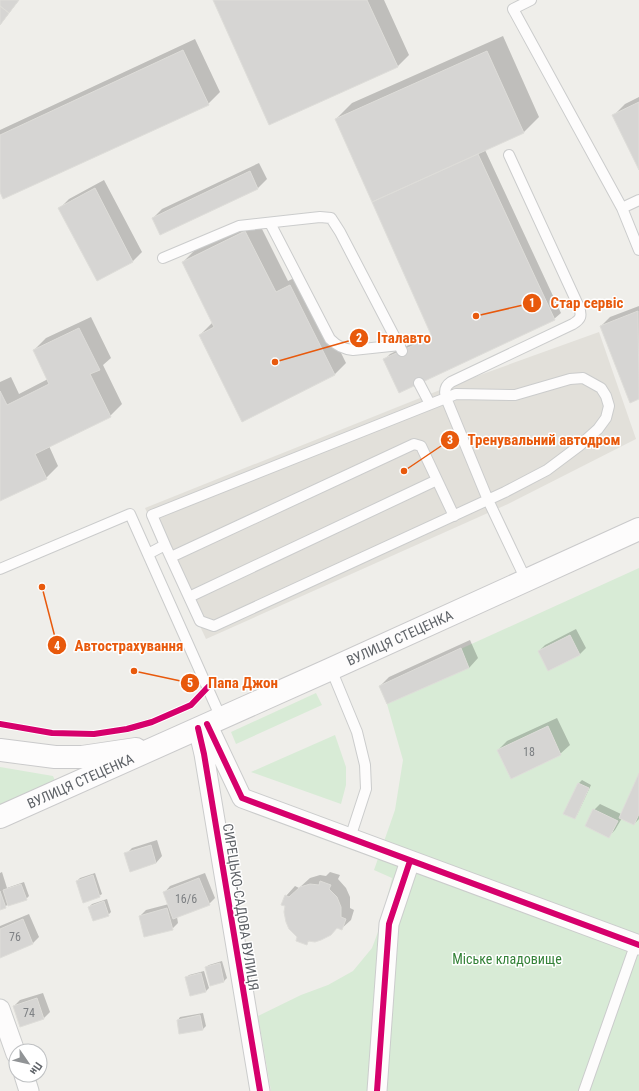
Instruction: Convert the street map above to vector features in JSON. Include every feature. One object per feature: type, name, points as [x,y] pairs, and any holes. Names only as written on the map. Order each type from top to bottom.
[{"type":"main road","name":"ВУЛИЦЯ СТЕЦЕНКА","points":[[0,817],[161,746],[639,529]]},
{"type":"main road","name":"ВУЛИЦЯ СТЕЦЕНКА","points":[[0,750],[55,757],[68,757],[161,746]]},
{"type":"street","points":[[209,723],[242,798],[410,861],[638,941]]},
{"type":"street","name":"СИРЕЦЬКО-САДОВА ВУЛИЦЯ","points":[[209,723],[204,754],[260,1091]]},
{"type":"street","points":[[378,1091],[389,924],[410,861]]},
{"type":"street","points":[[0,1009],[12,1043]]},
{"type":"lane","points":[[531,0],[513,9],[622,208],[639,250]]},
{"type":"lane","points":[[509,155],[579,307],[581,316],[580,320],[451,382],[448,384],[444,392],[488,500],[526,580]]},
{"type":"lane","points":[[622,208],[639,200]]},
{"type":"lane","points":[[163,258],[239,226],[270,222],[328,217],[333,220],[401,348],[353,350],[336,346],[330,339],[270,222]]},
{"type":"lane","points":[[584,378],[601,388],[606,396],[608,406],[606,418],[598,429],[579,446],[547,470],[454,516],[214,626],[200,621],[152,515],[446,398],[456,394],[515,395],[570,379],[584,378]]},
{"type":"lane","points":[[420,383],[430,404]]},
{"type":"lane","points":[[171,557],[414,444],[421,446],[454,516]]},
{"type":"lane","points":[[189,597],[437,480]]},
{"type":"lane","points":[[0,569],[130,514],[148,554],[209,723]]},
{"type":"lane","points":[[148,554],[165,545]]},
{"type":"lane","points":[[331,669],[357,732],[365,765],[366,789],[350,838]]},
{"type":"lane","points":[[584,1091],[638,941]]},
{"type":"shaded area","points":[[599,332],[636,439],[508,504],[206,639],[145,508],[455,384]]},
{"type":"green space","name":"Міське кладовище","points":[[639,568],[639,1091],[271,1091],[258,1016],[301,995],[328,985],[353,971],[372,948],[381,924],[392,878],[374,870],[395,810],[403,760],[387,704],[379,686]]},
{"type":"green space","points":[[316,693],[322,705],[236,744],[231,732]]},
{"type":"green space","points":[[335,735],[346,767],[346,785],[341,804],[251,772]]},
{"type":"green space","points":[[0,767],[53,776],[56,783],[0,806]]},
{"type":"building","points":[[0,0],[19,0],[9,13],[0,6]]},
{"type":"building","points":[[213,0],[367,0],[398,67],[269,125]]},
{"type":"building","points":[[0,6],[9,13],[0,25]]},
{"type":"building","points":[[183,50],[209,105],[3,199],[0,192],[0,135]]},
{"type":"building","points":[[487,51],[524,133],[372,202],[335,119]]},
{"type":"building","points":[[639,102],[639,170],[612,115]]},
{"type":"building","points":[[478,154],[555,320],[399,393],[383,359],[432,337],[372,202]]},
{"type":"building","points":[[250,171],[258,189],[160,235],[152,218]]},
{"type":"building","points":[[95,188],[133,262],[97,281],[58,208]]},
{"type":"building","points":[[245,231],[276,292],[290,285],[335,375],[242,422],[199,335],[214,327],[182,262]]},
{"type":"building","points":[[638,311],[639,399],[630,403],[600,326]]},
{"type":"building","points":[[79,328],[100,370],[90,374],[111,417],[35,454],[47,479],[0,501],[0,391],[7,405],[49,384],[33,350]]},
{"type":"building","points":[[570,635],[580,655],[548,671],[538,651]]},
{"type":"building","points":[[461,648],[469,668],[387,704],[379,686]]},
{"type":"building","points":[[548,726],[561,755],[511,779],[497,750]]},
{"type":"building","points":[[639,773],[639,814],[634,825],[619,818]]},
{"type":"building","points":[[578,783],[589,788],[575,819],[563,814]]},
{"type":"building","points":[[593,809],[618,821],[609,838],[585,826]]},
{"type":"building","points":[[151,845],[156,863],[130,872],[124,853]]},
{"type":"building","points":[[93,875],[100,897],[83,903],[76,881]]},
{"type":"building","points":[[199,878],[210,905],[173,919],[163,892]]},
{"type":"building","points":[[320,881],[331,885],[329,889],[337,897],[341,907],[341,917],[346,919],[342,930],[337,928],[331,935],[315,942],[308,941],[307,945],[296,941],[297,937],[289,929],[286,922],[284,912],[285,906],[281,905],[285,895],[289,897],[300,887],[310,884],[319,885]]},
{"type":"building","points":[[21,884],[27,900],[8,906],[3,890]]},
{"type":"building","points":[[0,891],[6,908],[0,910]]},
{"type":"building","points":[[104,901],[109,916],[93,921],[88,907]]},
{"type":"building","points":[[167,908],[173,930],[144,937],[139,916]]},
{"type":"building","points":[[23,919],[33,944],[0,958],[0,929]]},
{"type":"building","points":[[220,963],[224,982],[210,986],[205,967]]},
{"type":"building","points":[[201,973],[206,992],[190,996],[185,977]]},
{"type":"building","points":[[37,998],[44,1019],[20,1027],[13,1006]]},
{"type":"building","points":[[200,1015],[203,1030],[179,1034],[177,1020]]},
{"type":"cycle path","points":[[0,724],[52,733],[94,734],[127,729],[152,722],[191,705],[208,687]]},
{"type":"cycle path","points":[[207,724],[242,798],[639,945]]},
{"type":"cycle path","points":[[198,728],[204,754],[260,1091]]},
{"type":"cycle path","points":[[377,1091],[389,924],[410,861]]},
{"type":"place","name":"Стар сервіс","points":[[476,316]]},
{"type":"place","name":"Італавто","points":[[275,362]]},
{"type":"place","name":"Тренувальний автодром","points":[[404,471]]},
{"type":"place","name":"Автострахування","points":[[42,587]]},
{"type":"place","name":"Папа Джон","points":[[134,671]]}]
